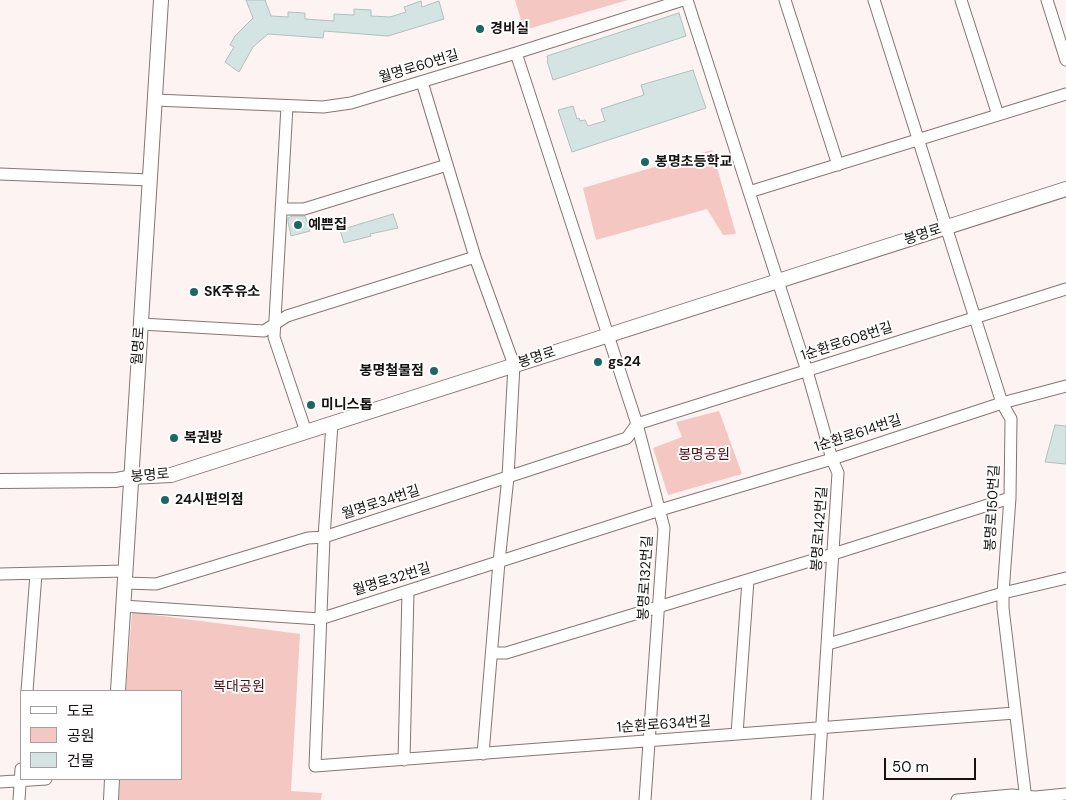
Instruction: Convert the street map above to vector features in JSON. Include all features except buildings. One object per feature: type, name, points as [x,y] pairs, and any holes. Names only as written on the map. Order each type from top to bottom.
[{"type":"street","name":"월명로","points":[[118,690],[161,0]]},
{"type":"street","name":"월명로60번길","points":[[155,100],[323,107],[351,103],[685,0]]},
{"type":"street","name":"봉명로142번길","points":[[685,0],[749,192],[838,473],[817,800]]},
{"type":"street","points":[[785,0],[838,165]]},
{"type":"street","name":"봉명로150번길","points":[[874,0],[1002,404],[1011,419],[1010,498],[1003,593],[1025,798]]},
{"type":"street","points":[[961,0],[998,115]]},
{"type":"street","points":[[1046,0],[1066,60]]},
{"type":"street","name":"봉명로132번길","points":[[516,53],[637,424],[664,528],[645,800]]},
{"type":"street","points":[[422,82],[475,257],[514,365],[508,477],[483,754]]},
{"type":"street","points":[[749,192],[1066,94]]},
{"type":"street","points":[[287,106],[274,337],[306,432]]},
{"type":"street","points":[[282,209],[304,210],[447,164]]},
{"type":"street","points":[[0,174],[150,180]]},
{"type":"street","name":"봉명로","points":[[0,481],[116,480],[131,477],[171,476],[1066,189]]},
{"type":"street","points":[[141,324],[264,331],[287,316],[475,257]]},
{"type":"street","name":"1순환로608번길","points":[[637,424],[1066,289]]},
{"type":"street","name":"1순환로614번길","points":[[660,510],[1066,386]]},
{"type":"street","points":[[320,619],[332,424]]},
{"type":"street","name":"월명로34번길","points":[[0,574],[125,577],[156,584],[308,538],[324,537],[627,438],[637,424]]},
{"type":"street","points":[[492,653],[506,653],[1010,498]]},
{"type":"street","name":"월명로32번길","points":[[123,606],[320,619],[660,510]]},
{"type":"street","points":[[27,687],[36,574]]},
{"type":"street","points":[[828,644],[1003,593],[1066,578]]},
{"type":"street","points":[[737,734],[748,580]]},
{"type":"street","points":[[404,760],[408,591]]},
{"type":"street","name":"1순환로634번길","points":[[320,619],[315,766],[1015,713]]},
{"type":"street","points":[[0,782],[20,775]]},
{"type":"street","points":[[19,800],[21,780]]},
{"type":"street","points":[[111,800],[112,780]]},
{"type":"street","points":[[957,800],[1025,798],[1066,794]]},
{"type":"green space","points":[[515,0],[628,0],[524,30]]},
{"type":"green space","points":[[712,150],[736,234],[723,235],[707,209],[596,240],[583,188]]},
{"type":"green space","name":"봉명공원","points":[[719,411],[742,474],[668,495],[653,448],[682,437],[676,422]]},
{"type":"green space","name":"복대공원","points":[[132,612],[300,634],[291,791],[322,793],[321,800],[119,800],[120,780],[182,780],[182,690],[126,690]]},
{"type":"place","name":"경비실","points":[[480,29]]},
{"type":"place","name":"봉명초등학교","points":[[645,162]]},
{"type":"place","name":"예쁜집","points":[[298,225]]},
{"type":"place","name":"SK주유소","points":[[194,292]]},
{"type":"place","name":"gs24","points":[[598,362]]},
{"type":"place","name":"봉명철물점","points":[[434,371]]},
{"type":"place","name":"미니스톱","points":[[311,405]]},
{"type":"place","name":"복권방","points":[[174,438]]},
{"type":"place","name":"24시편의점","points":[[165,500]]}]
